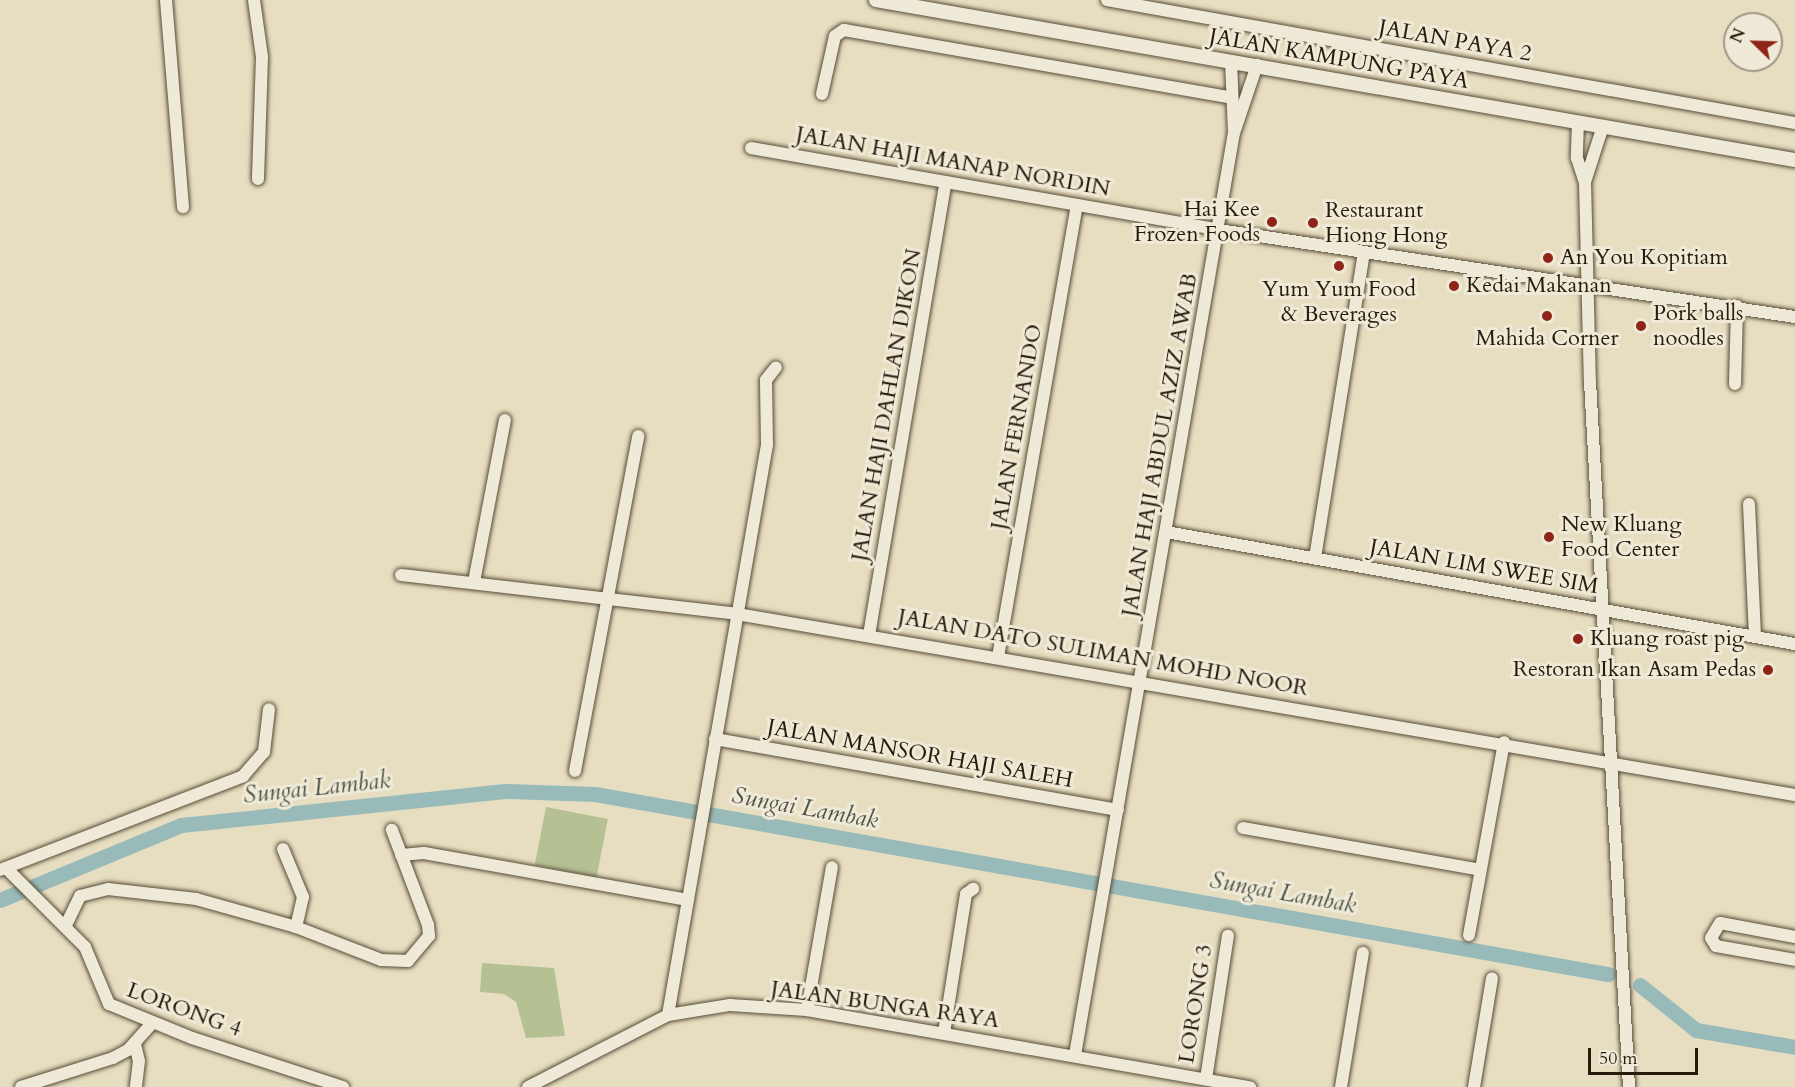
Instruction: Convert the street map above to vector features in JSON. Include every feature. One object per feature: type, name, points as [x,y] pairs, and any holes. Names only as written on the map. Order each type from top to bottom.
[{"type":"street","points":[[166,0],[183,207]]},
{"type":"street","points":[[254,0],[262,57],[258,179]]},
{"type":"street","name":"JALAN KAMPUNG PAYA","points":[[876,0],[1795,160]]},
{"type":"street","name":"JALAN PAYA 2","points":[[1107,0],[1795,123]]},
{"type":"street","points":[[822,94],[835,36],[844,30],[1232,98]]},
{"type":"street","points":[[1232,61],[1234,133]]},
{"type":"street","points":[[1234,133],[1257,65]]},
{"type":"street","points":[[1578,122],[1577,158],[1585,183],[1585,283],[1605,609],[1629,1087]]},
{"type":"street","points":[[1585,183],[1604,126]]},
{"type":"street","name":"JALAN HAJI ABDUL AZIZ AWAB","points":[[1075,1055],[1234,133]]},
{"type":"street","name":"JALAN HAJI MANAP NORDIN","points":[[751,148],[1219,230],[1585,283],[1795,317]]},
{"type":"street","name":"JALAN HAJI DAHLAN DIKON","points":[[869,635],[946,182]]},
{"type":"street","name":"JALAN FERNANDO","points":[[998,657],[1077,205]]},
{"type":"street","points":[[1315,558],[1364,252]]},
{"type":"street","points":[[1735,384],[1737,306]]},
{"type":"street","points":[[668,1015],[767,445],[766,380],[776,367]]},
{"type":"street","points":[[474,582],[505,420]]},
{"type":"street","points":[[575,771],[638,436]]},
{"type":"street","points":[[1749,504],[1755,637]]},
{"type":"street","name":"JALAN LIM SWEE SIM","points":[[1166,532],[1795,644]]},
{"type":"street","name":"JALAN DATO SULIMAN MOHD NOOR","points":[[401,575],[607,595],[737,614],[1504,742],[1795,795]]},
{"type":"street","points":[[5,870],[243,776],[264,752],[269,709]]},
{"type":"street","name":"JALAN MANSOR HAJI SALEH","points":[[715,740],[1118,810]]},
{"type":"street","points":[[1469,935],[1504,742]]},
{"type":"street","points":[[1243,828],[1480,870]]},
{"type":"street","points":[[66,925],[80,896],[108,889],[196,899],[296,927],[395,963],[418,955],[429,936],[392,830]]},
{"type":"street","points":[[283,849],[303,897],[296,927]]},
{"type":"street","points":[[401,855],[424,853],[688,900]]},
{"type":"street","points":[[807,1010],[832,867]]},
{"type":"street","name":"LORONG 4","points":[[5,870],[66,925],[85,947],[109,1004],[152,1023],[343,1087]]},
{"type":"street","points":[[944,1033],[966,894],[973,889]]},
{"type":"street","points":[[1720,923],[1795,936],[1793,959],[1716,946],[1711,938],[1720,923]]},
{"type":"street","name":"LORONG 3","points":[[1206,1079],[1228,936]]},
{"type":"street","points":[[1341,1087],[1363,953]]},
{"type":"street","points":[[1474,1087],[1492,978]]},
{"type":"street","name":"JALAN BUNGA RAYA","points":[[528,1087],[668,1015],[730,1005],[807,1010],[1250,1087]]},
{"type":"street","points":[[21,1087],[113,1058],[135,1044],[152,1023]]},
{"type":"street","points":[[135,1044],[140,1061],[136,1087]]},
{"type":"green space","points":[[546,807],[608,819],[597,877],[535,865]]},
{"type":"green space","points":[[482,963],[554,968],[565,1036],[526,1038],[516,1002],[504,994],[480,992]]},
{"type":"waterway","name":"Sungai Lambak","points":[[0,900],[181,825],[507,791],[595,794],[1608,974]]},
{"type":"waterway","name":"Sungai Lambak","points":[[1640,985],[1696,1030],[1795,1047]]},
{"type":"place","name":"Hai Kee Frozen Foods","points":[[1272,222]]},
{"type":"place","name":"Restaurant Hiong Hong","points":[[1313,223]]},
{"type":"place","name":"An You Kopitiam","points":[[1548,258]]},
{"type":"place","name":"Yum Yum Food & Beverages","points":[[1339,266]]},
{"type":"place","name":"Kedai Makanan","points":[[1454,286]]},
{"type":"place","name":"Mahida Corner","points":[[1547,316]]},
{"type":"place","name":"Pork balls noodles","points":[[1641,326]]},
{"type":"place","name":"New Kluang Food Center","points":[[1549,537]]},
{"type":"place","name":"Kluang roast pig","points":[[1578,639]]},
{"type":"place","name":"Restoran Ikan Asam Pedas","points":[[1768,670]]}]
